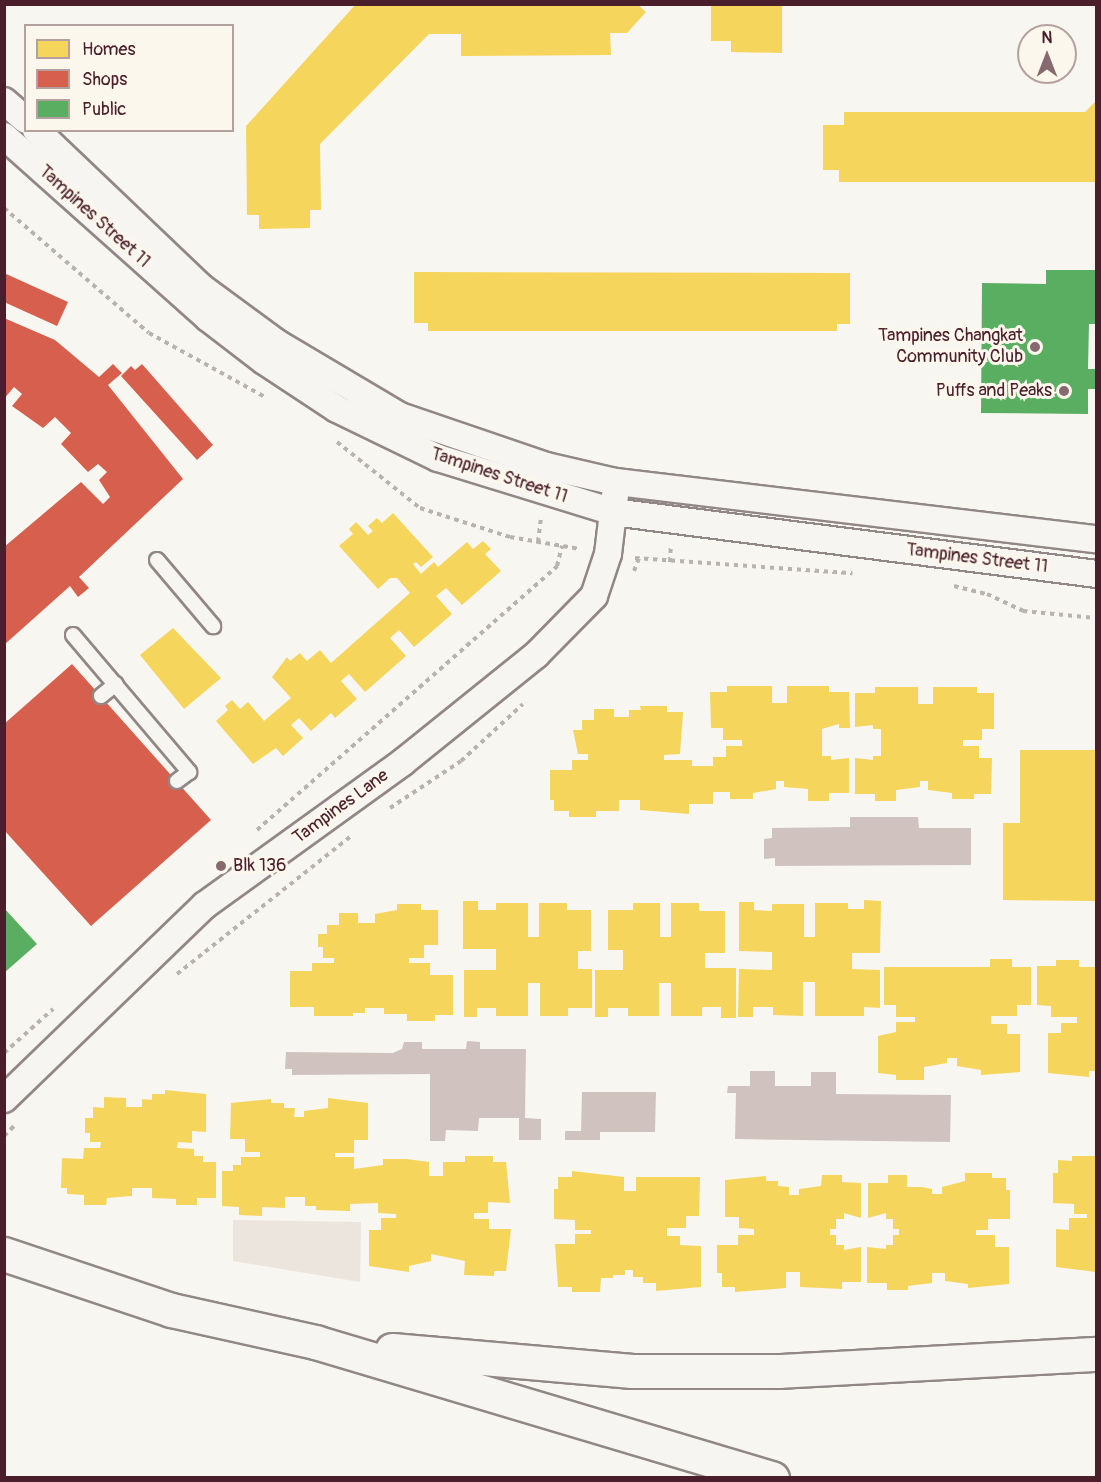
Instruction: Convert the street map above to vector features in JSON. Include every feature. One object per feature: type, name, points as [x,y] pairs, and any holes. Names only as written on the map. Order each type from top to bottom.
[{"type":"highway","points":[[4,1254],[171,1310],[315,1342],[772,1478]]},
{"type":"highway","points":[[315,1342],[632,1371],[779,1371],[1096,1354]]},
{"type":"street","points":[[4,100],[24,118]]},
{"type":"street","name":"Tampines Street 11","points":[[38,132],[202,288],[277,343],[349,389],[400,416],[546,466],[616,482],[1096,539]]},
{"type":"street","name":"Tampines Street 11","points":[[4,136],[208,318],[337,409],[438,458],[613,512],[1096,574]]},
{"type":"street","name":"Tampines Lane","points":[[4,1099],[205,905],[403,762],[536,655],[594,596],[608,554],[616,482]]},
{"type":"lane","points":[[157,560],[213,626]]},
{"type":"lane","points":[[73,635],[189,772],[177,781]]},
{"type":"lane","points":[[101,696],[116,684]]},
{"type":"path","points":[[4,208],[149,333],[268,400]]},
{"type":"path","points":[[254,833],[557,566],[562,546]]},
{"type":"path","points":[[631,578],[639,558]]},
{"type":"path","points":[[387,810],[461,761],[528,699]]},
{"type":"path","points":[[169,980],[352,836]]},
{"type":"path","points":[[4,1053],[58,1005]]},
{"type":"path","points":[[4,1136],[20,1120]]},
{"type":"shaded area","points":[[850,817],[918,817],[919,828],[971,828],[971,865],[775,866],[775,858],[764,859],[764,839],[772,838],[772,828],[850,827]]},
{"type":"shaded area","points":[[467,1041],[480,1042],[480,1049],[526,1049],[525,1118],[541,1119],[541,1140],[519,1140],[519,1118],[479,1118],[478,1131],[446,1130],[445,1141],[430,1141],[430,1074],[292,1075],[292,1069],[285,1069],[286,1052],[393,1053],[402,1049],[404,1042],[422,1042],[422,1049],[466,1049]]},
{"type":"shaded area","points":[[750,1071],[775,1071],[775,1086],[811,1086],[811,1072],[836,1072],[836,1094],[951,1095],[950,1142],[735,1139],[736,1093],[727,1093],[728,1086],[750,1086]]},
{"type":"shaded area","points":[[582,1092],[656,1092],[655,1132],[600,1132],[600,1140],[565,1140],[565,1131],[581,1131]]},
{"type":"shaded area","points":[[233,1220],[361,1222],[360,1282],[233,1261]]},
{"type":"building: Homes","points":[[356,4],[637,4],[646,12],[627,33],[610,33],[611,55],[461,56],[461,34],[429,34],[320,144],[321,210],[310,210],[310,228],[259,229],[259,215],[247,215],[246,126]]},
{"type":"building: Homes","points":[[711,4],[782,4],[782,53],[731,52],[731,41],[711,41]]},
{"type":"building: Homes","points":[[1096,101],[1096,182],[839,182],[839,170],[823,170],[823,125],[844,125],[844,112],[1085,112]]},
{"type":"building: Homes","points":[[414,272],[850,273],[850,324],[837,324],[837,331],[428,331],[428,323],[414,323]]},
{"type":"building: Homes","points":[[393,513],[433,557],[421,567],[416,562],[413,564],[421,574],[434,562],[438,567],[467,542],[473,549],[483,541],[491,549],[485,554],[501,571],[462,605],[446,588],[436,596],[452,614],[414,647],[399,630],[390,638],[406,656],[365,692],[349,674],[341,681],[357,699],[335,718],[331,713],[311,731],[299,718],[291,725],[303,738],[283,756],[276,748],[253,764],[216,721],[228,710],[225,706],[232,700],[240,709],[248,702],[264,721],[291,698],[272,677],[287,657],[290,661],[300,653],[307,661],[320,650],[331,663],[410,593],[397,578],[390,578],[378,589],[339,546],[353,534],[349,529],[356,522],[368,535],[373,531],[368,526],[377,518],[382,523]]},
{"type":"building: Homes","points":[[173,628],[221,678],[184,709],[140,655]]},
{"type":"building: Homes","points":[[727,686],[772,686],[772,703],[787,703],[787,686],[829,686],[829,692],[849,692],[850,728],[839,728],[839,724],[822,729],[822,756],[831,756],[831,760],[849,758],[849,793],[829,793],[829,801],[808,801],[808,789],[784,787],[784,781],[776,781],[776,789],[753,793],[753,799],[730,799],[730,792],[713,792],[713,804],[689,804],[689,814],[640,810],[640,800],[619,800],[619,811],[596,811],[596,817],[569,817],[569,811],[554,811],[554,800],[550,800],[550,770],[572,770],[572,760],[588,760],[588,754],[578,754],[573,730],[582,730],[582,720],[594,720],[594,709],[614,709],[614,717],[629,717],[629,710],[641,710],[640,706],[667,706],[667,712],[683,712],[680,754],[664,755],[664,760],[692,760],[692,766],[713,766],[713,757],[726,757],[726,746],[742,746],[742,740],[723,740],[723,728],[711,728],[710,692],[727,692]]},
{"type":"building: Homes","points":[[875,687],[918,687],[918,704],[933,704],[933,687],[977,687],[977,693],[994,693],[994,729],[982,729],[982,740],[963,740],[963,746],[979,746],[979,758],[992,758],[991,794],[974,794],[974,799],[952,799],[952,793],[928,790],[928,781],[920,781],[920,787],[896,790],[896,801],[875,801],[875,794],[855,794],[855,758],[873,760],[873,756],[881,756],[881,729],[873,729],[873,725],[855,727],[855,693],[875,693]]},
{"type":"building: Homes","points":[[1020,750],[1096,750],[1096,901],[1003,900],[1003,823],[1020,823]]},
{"type":"building: Homes","points":[[864,900],[881,901],[880,953],[852,953],[852,969],[880,970],[880,1008],[864,1007],[864,1016],[815,1016],[815,982],[803,982],[803,1016],[773,1015],[773,1007],[753,1007],[753,1017],[738,1017],[739,969],[772,970],[772,952],[739,951],[739,902],[754,902],[754,910],[772,911],[772,904],[804,904],[804,937],[815,937],[815,903],[848,903],[848,909],[864,909]]},
{"type":"building: Homes","points":[[463,901],[478,901],[478,910],[496,910],[496,903],[528,903],[528,937],[539,937],[539,903],[567,903],[567,910],[591,910],[591,951],[578,951],[578,969],[592,969],[592,1008],[568,1008],[568,1016],[540,1016],[540,983],[528,983],[528,1016],[496,1016],[496,1008],[477,1008],[477,1017],[464,1017],[464,970],[496,970],[496,949],[463,949]]},
{"type":"building: Homes","points":[[633,903],[660,903],[660,937],[671,937],[671,903],[699,903],[699,911],[725,911],[725,953],[705,953],[705,968],[736,968],[736,1018],[721,1018],[721,1007],[702,1007],[702,1016],[671,1016],[671,983],[659,983],[659,1016],[628,1016],[628,1008],[608,1008],[608,1017],[595,1017],[595,970],[623,970],[623,950],[608,950],[608,910],[633,910]]},
{"type":"building: Homes","points":[[397,904],[421,904],[421,910],[438,910],[438,945],[424,945],[424,958],[409,958],[409,963],[430,963],[430,975],[453,975],[453,1015],[435,1015],[435,1021],[407,1021],[407,1014],[384,1014],[384,1008],[365,1008],[365,1013],[353,1013],[353,1016],[314,1016],[314,1007],[290,1007],[290,971],[312,971],[312,963],[334,963],[334,958],[323,958],[323,947],[318,947],[318,934],[327,934],[327,925],[339,925],[339,913],[358,913],[358,923],[375,923],[375,914],[397,910]]},
{"type":"building: Homes","points":[[990,959],[1012,959],[1012,967],[1031,967],[1031,1005],[1017,1005],[1017,1016],[991,1016],[991,1024],[1007,1024],[1007,1034],[1020,1034],[1020,1072],[981,1075],[981,1070],[957,1066],[957,1058],[947,1058],[947,1063],[924,1067],[924,1080],[896,1080],[896,1075],[878,1073],[878,1036],[896,1032],[896,1022],[915,1022],[915,1017],[896,1017],[896,1005],[884,1005],[884,967],[990,967]]},
{"type":"building: Homes","points":[[1056,960],[1079,960],[1079,967],[1096,967],[1096,1071],[1089,1071],[1089,1077],[1048,1073],[1048,1033],[1061,1033],[1061,1023],[1077,1023],[1077,1017],[1051,1017],[1051,1006],[1037,1005],[1037,966],[1056,966]]},
{"type":"building: Homes","points":[[165,1090],[206,1094],[206,1132],[192,1131],[192,1143],[178,1142],[177,1148],[194,1149],[194,1156],[203,1156],[203,1162],[216,1162],[216,1198],[197,1198],[197,1205],[176,1205],[176,1199],[152,1198],[152,1188],[132,1188],[132,1196],[107,1198],[106,1205],[84,1205],[84,1195],[67,1194],[67,1188],[61,1188],[62,1158],[83,1159],[84,1148],[100,1148],[101,1142],[90,1142],[90,1133],[85,1133],[85,1118],[93,1118],[93,1107],[104,1108],[104,1097],[126,1098],[126,1107],[142,1107],[142,1099],[152,1100],[152,1094],[165,1094]]},
{"type":"building: Homes","points":[[328,1098],[368,1103],[368,1140],[354,1140],[354,1153],[335,1153],[335,1157],[354,1157],[354,1169],[383,1165],[383,1159],[406,1159],[429,1162],[429,1176],[443,1176],[443,1162],[465,1162],[465,1156],[493,1156],[493,1162],[506,1162],[510,1203],[488,1202],[488,1213],[474,1213],[474,1219],[489,1219],[489,1229],[511,1229],[506,1271],[494,1271],[494,1276],[464,1275],[465,1261],[431,1254],[431,1261],[409,1266],[409,1272],[369,1266],[369,1230],[381,1230],[381,1218],[396,1218],[396,1214],[378,1213],[378,1203],[350,1204],[350,1211],[316,1210],[316,1206],[305,1206],[305,1197],[285,1197],[285,1208],[262,1207],[262,1216],[239,1215],[239,1207],[222,1206],[222,1171],[233,1171],[233,1165],[241,1165],[241,1157],[260,1157],[260,1152],[245,1152],[245,1139],[230,1139],[231,1103],[271,1099],[271,1103],[284,1103],[284,1108],[295,1108],[294,1117],[304,1117],[304,1111],[328,1108]]},
{"type":"building: Homes","points":[[1072,1156],[1096,1156],[1096,1272],[1056,1267],[1056,1229],[1069,1230],[1069,1218],[1087,1218],[1087,1214],[1074,1214],[1074,1204],[1053,1203],[1053,1173],[1058,1173],[1058,1160],[1072,1161]]},
{"type":"building: Homes","points":[[572,1171],[624,1177],[624,1191],[636,1191],[636,1177],[700,1177],[699,1216],[686,1216],[686,1228],[667,1228],[667,1236],[680,1236],[680,1245],[701,1246],[701,1287],[656,1291],[656,1283],[643,1283],[643,1277],[633,1277],[633,1270],[625,1270],[625,1275],[601,1278],[600,1292],[572,1292],[572,1287],[558,1287],[555,1244],[575,1244],[575,1234],[591,1234],[591,1230],[575,1230],[575,1220],[554,1219],[554,1189],[558,1189],[558,1177],[572,1177]]},
{"type":"building: Homes","points":[[965,1173],[992,1173],[992,1178],[1006,1178],[1006,1190],[1010,1190],[1010,1219],[988,1219],[988,1230],[976,1230],[976,1235],[995,1235],[995,1247],[1009,1247],[1009,1284],[968,1288],[968,1284],[945,1281],[945,1273],[932,1273],[932,1283],[908,1286],[908,1290],[887,1290],[887,1283],[867,1283],[867,1247],[886,1249],[886,1245],[893,1245],[893,1235],[899,1235],[899,1229],[893,1229],[893,1219],[886,1219],[886,1213],[868,1218],[868,1183],[888,1183],[888,1175],[907,1175],[907,1187],[932,1189],[932,1194],[942,1194],[942,1187],[965,1181]]},
{"type":"building: Homes","points":[[822,1175],[842,1175],[842,1182],[861,1183],[861,1218],[844,1213],[844,1219],[836,1219],[836,1229],[830,1229],[830,1235],[836,1235],[836,1245],[844,1245],[844,1250],[861,1247],[861,1282],[842,1282],[842,1289],[800,1287],[800,1272],[786,1272],[786,1288],[735,1292],[735,1287],[722,1287],[722,1273],[717,1273],[717,1245],[738,1245],[738,1235],[754,1235],[754,1229],[739,1228],[739,1217],[725,1217],[725,1180],[766,1176],[766,1181],[778,1181],[778,1186],[789,1187],[789,1195],[799,1195],[799,1189],[821,1186]]},
{"type":"building: Shops","points":[[4,273],[68,302],[57,326],[4,302]]},
{"type":"building: Shops","points":[[4,318],[55,340],[99,377],[113,364],[122,373],[108,385],[183,479],[79,577],[89,588],[78,597],[70,586],[4,645],[4,547],[81,482],[103,504],[110,497],[99,480],[107,472],[98,464],[88,472],[61,444],[71,433],[55,417],[43,428],[12,406],[22,394],[14,387],[4,399]]},
{"type":"building: Shops","points":[[142,364],[213,445],[197,460],[121,376],[131,366],[135,370]]},
{"type":"building: Shops","points":[[72,664],[211,820],[91,926],[4,830],[4,724]]},
{"type":"building: Public","name":"Tampines Changkat Community Club","points":[[1046,270],[1096,270],[1096,324],[1089,324],[1088,369],[1096,369],[1096,389],[1088,389],[1088,414],[981,413],[982,283],[1046,284]]},
{"type":"building: Public","points":[[4,908],[37,944],[4,973]]},
{"type":"place","name":"Tampines Changkat Community Club","points":[[1035,347]]},
{"type":"place","name":"Puffs and Peaks","points":[[1064,391]]},
{"type":"place","name":"Blk 136","points":[[221,866]]}]
